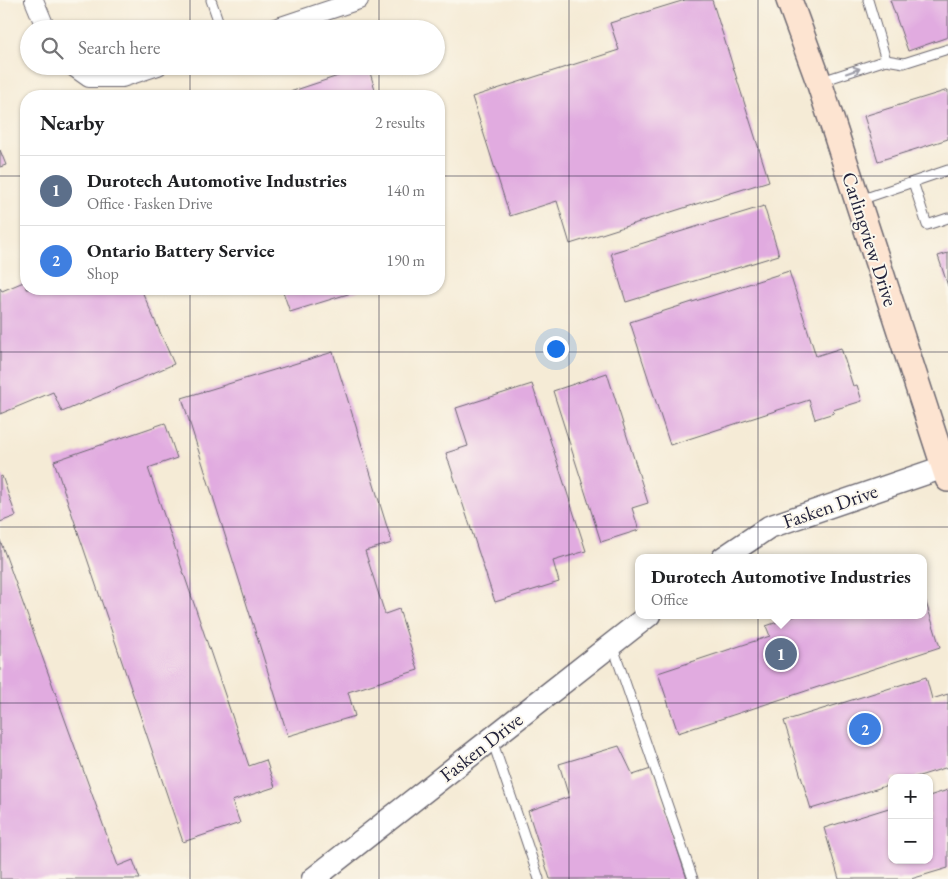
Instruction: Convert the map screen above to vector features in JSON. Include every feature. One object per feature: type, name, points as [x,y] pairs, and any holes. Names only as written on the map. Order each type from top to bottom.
[{"type":"main road","name":"Carlingview Drive","points":[[789,0],[820,82],[946,473]]},
{"type":"street","points":[[34,0],[42,20]]},
{"type":"street","points":[[299,20],[359,0]]},
{"type":"street","points":[[85,75],[89,78],[122,78],[131,75]]},
{"type":"street","name":"Fasken Drive","points":[[729,554],[769,527],[946,473]]},
{"type":"street","name":"Fasken Drive","points":[[313,879],[644,619]]},
{"type":"lane","points":[[211,0],[218,20]]},
{"type":"lane","points":[[868,0],[886,60]]},
{"type":"lane","points":[[820,82],[886,60],[904,63],[948,49]]},
{"type":"lane","points":[[858,201],[948,170]]},
{"type":"lane","points":[[913,182],[927,225],[948,218]]},
{"type":"lane","points":[[612,644],[693,879]]},
{"type":"lane","points":[[491,738],[539,879]]},
{"type":"building","points":[[685,0],[712,0],[769,181],[570,244],[557,201],[510,216],[472,97],[619,50],[610,23]]},
{"type":"building","points":[[890,0],[948,0],[948,37],[908,51]]},
{"type":"building","points":[[341,75],[371,75],[375,90],[296,90]]},
{"type":"building","points":[[948,90],[948,139],[878,161],[864,116]]},
{"type":"building","points":[[0,150],[6,165],[0,167]]},
{"type":"building","points":[[764,206],[779,255],[626,302],[611,253]]},
{"type":"building","points":[[948,253],[948,286],[938,256]]},
{"type":"building","points":[[789,271],[816,356],[841,348],[853,386],[857,385],[862,401],[833,410],[834,413],[815,419],[809,400],[670,445],[630,322]]},
{"type":"building","points":[[20,284],[20,295],[144,295],[174,364],[62,412],[53,392],[0,414],[0,288],[2,291]]},
{"type":"building","points":[[284,295],[345,295],[290,312]]},
{"type":"building","points":[[333,352],[392,543],[365,551],[385,614],[399,609],[418,670],[348,692],[355,716],[288,736],[182,398]]},
{"type":"building","points":[[607,373],[648,503],[632,508],[639,530],[601,542],[553,391]]},
{"type":"building","points":[[532,384],[586,551],[553,561],[559,582],[495,602],[446,453],[468,446],[456,408]]},
{"type":"building","points":[[165,423],[177,458],[148,468],[249,766],[266,760],[275,787],[232,801],[240,823],[183,842],[54,461]]},
{"type":"building","points":[[2,476],[16,516],[0,522],[0,477]]},
{"type":"building","points":[[0,540],[118,866],[133,860],[140,879],[0,879]]},
{"type":"building","points":[[927,606],[940,647],[678,733],[658,673],[770,636],[766,626],[786,619],[927,619]]},
{"type":"building","points":[[926,677],[932,699],[948,694],[948,767],[926,774],[888,774],[888,785],[811,809],[784,721]]},
{"type":"building","points":[[619,746],[633,775],[651,769],[687,879],[550,879],[528,811],[569,797],[559,764]]},
{"type":"building","points":[[948,790],[948,868],[911,879],[839,879],[824,828],[888,808],[888,864],[933,864],[933,795]]},
{"type":"place","name":"Durotech Automotive Industries","points":[[781,654]]},
{"type":"place","name":"Ontario Battery Service","points":[[865,729]]}]
